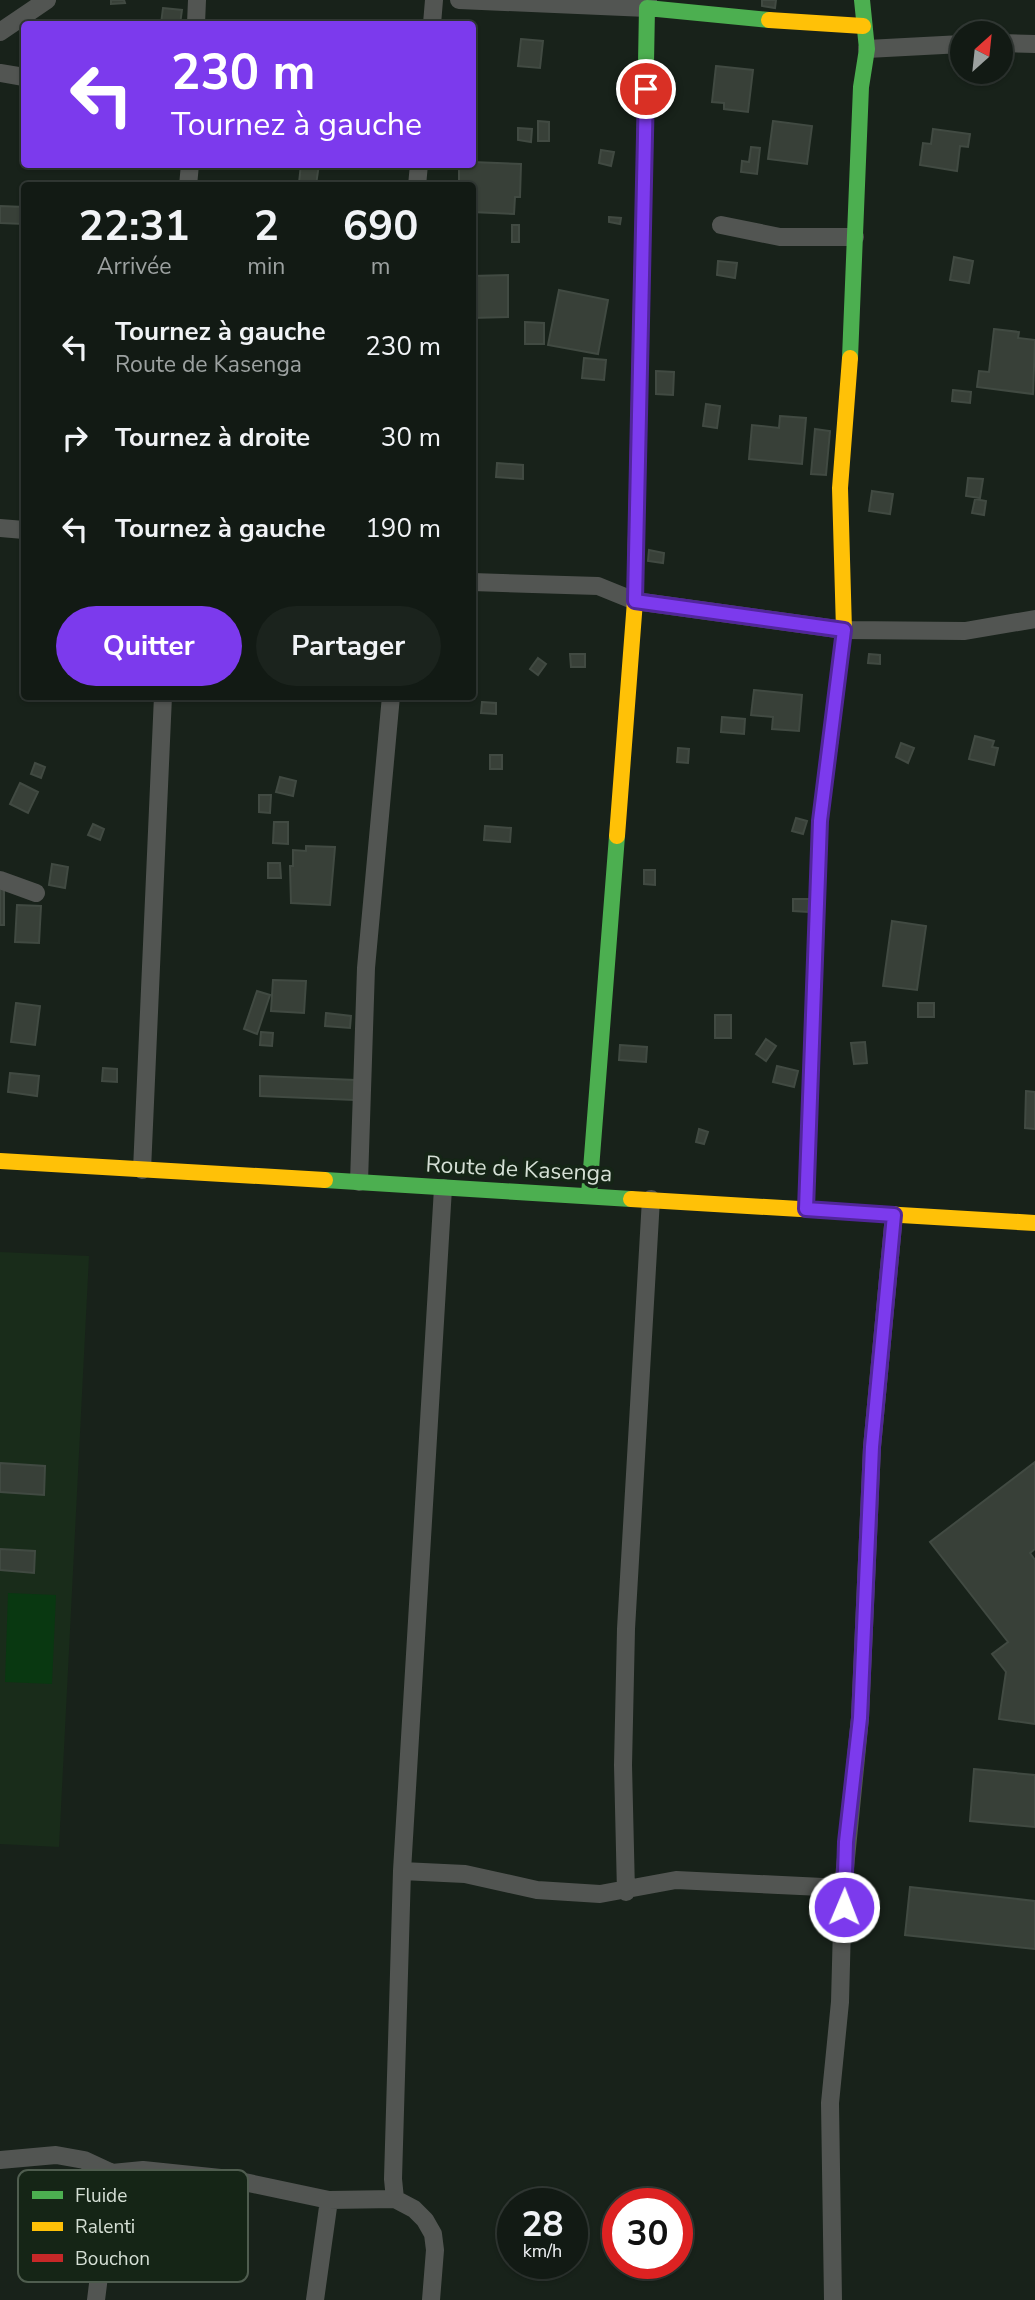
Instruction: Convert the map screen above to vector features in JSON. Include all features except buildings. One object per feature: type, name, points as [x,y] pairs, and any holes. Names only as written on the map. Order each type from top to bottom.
[{"type":"main road","points":[[806,1209],[820,821],[844,630],[840,488],[845,390],[852,337],[861,87],[867,49],[862,0]]},
{"type":"main road","points":[[589,1195],[635,601],[648,4],[696,17],[799,20],[863,26]]},
{"type":"main road","name":"Route de Kasenga","points":[[0,1161],[1035,1223]]},
{"type":"street","points":[[0,32],[47,0]]},
{"type":"street","points":[[196,21],[197,0]]},
{"type":"street","points":[[432,21],[433,0]]},
{"type":"street","points":[[459,0],[648,4]]},
{"type":"street","points":[[1013,43],[1035,44]]},
{"type":"street","points":[[867,49],[950,45]]},
{"type":"street","points":[[0,73],[21,76]]},
{"type":"street","points":[[721,225],[780,237],[855,237]]},
{"type":"street","points":[[0,528],[21,530]]},
{"type":"street","points":[[476,582],[598,586],[635,601],[844,630],[965,631],[1035,619]]},
{"type":"street","points":[[142,1170],[163,700]]},
{"type":"street","points":[[359,1182],[366,968],[391,700]]},
{"type":"street","points":[[0,880],[36,893]]},
{"type":"street","points":[[395,2199],[393,2179],[402,1871],[443,1188]]},
{"type":"street","points":[[626,1892],[623,1765],[626,1629],[651,1199]]},
{"type":"street","points":[[833,2300],[830,2103],[840,2002],[842,1888],[860,1718],[872,1447],[894,1215]]},
{"type":"street","points":[[402,1871],[465,1874],[537,1890],[600,1894],[626,1892],[653,1882],[677,1880],[842,1888]]},
{"type":"street","points":[[0,2160],[56,2155],[84,2160],[106,2170]]},
{"type":"street","points":[[248,2183],[328,2200],[395,2199],[414,2209],[425,2220],[433,2234],[431,2300]]},
{"type":"street","points":[[315,2300],[328,2200]]},
{"type":"street","points":[[96,2300],[98,2282]]},
{"type":"shaded area","points":[[0,1252],[89,1256],[59,1847],[0,1844]]},
{"type":"green space","points":[[8,1593],[56,1595],[52,1684],[5,1682]]},
{"type":"traffic: fast","points":[[850,358],[861,87],[867,49],[862,0]]},
{"type":"traffic: fast","points":[[644,172],[647,8],[769,20]]},
{"type":"traffic: fast","points":[[589,1195],[617,836]]},
{"type":"traffic: fast","points":[[325,1180],[631,1199]]},
{"type":"traffic: slow","points":[[769,20],[863,26]]},
{"type":"traffic: slow","points":[[829,752],[844,630],[840,488],[850,358]]},
{"type":"traffic: slow","points":[[617,836],[635,601],[636,534]]},
{"type":"traffic: slow","points":[[0,1161],[325,1180]]},
{"type":"traffic: slow","points":[[631,1199],[1035,1223]]},
{"type":"traffic: jam","points":[[636,534],[644,172]]},
{"type":"traffic: jam","points":[[806,1209],[820,821],[829,752]]},
{"type":"route","points":[[646,89],[635,601],[844,630],[820,821],[810,1027],[806,1209],[894,1215],[872,1447],[860,1718],[842,1888],[844,1907]]}]
